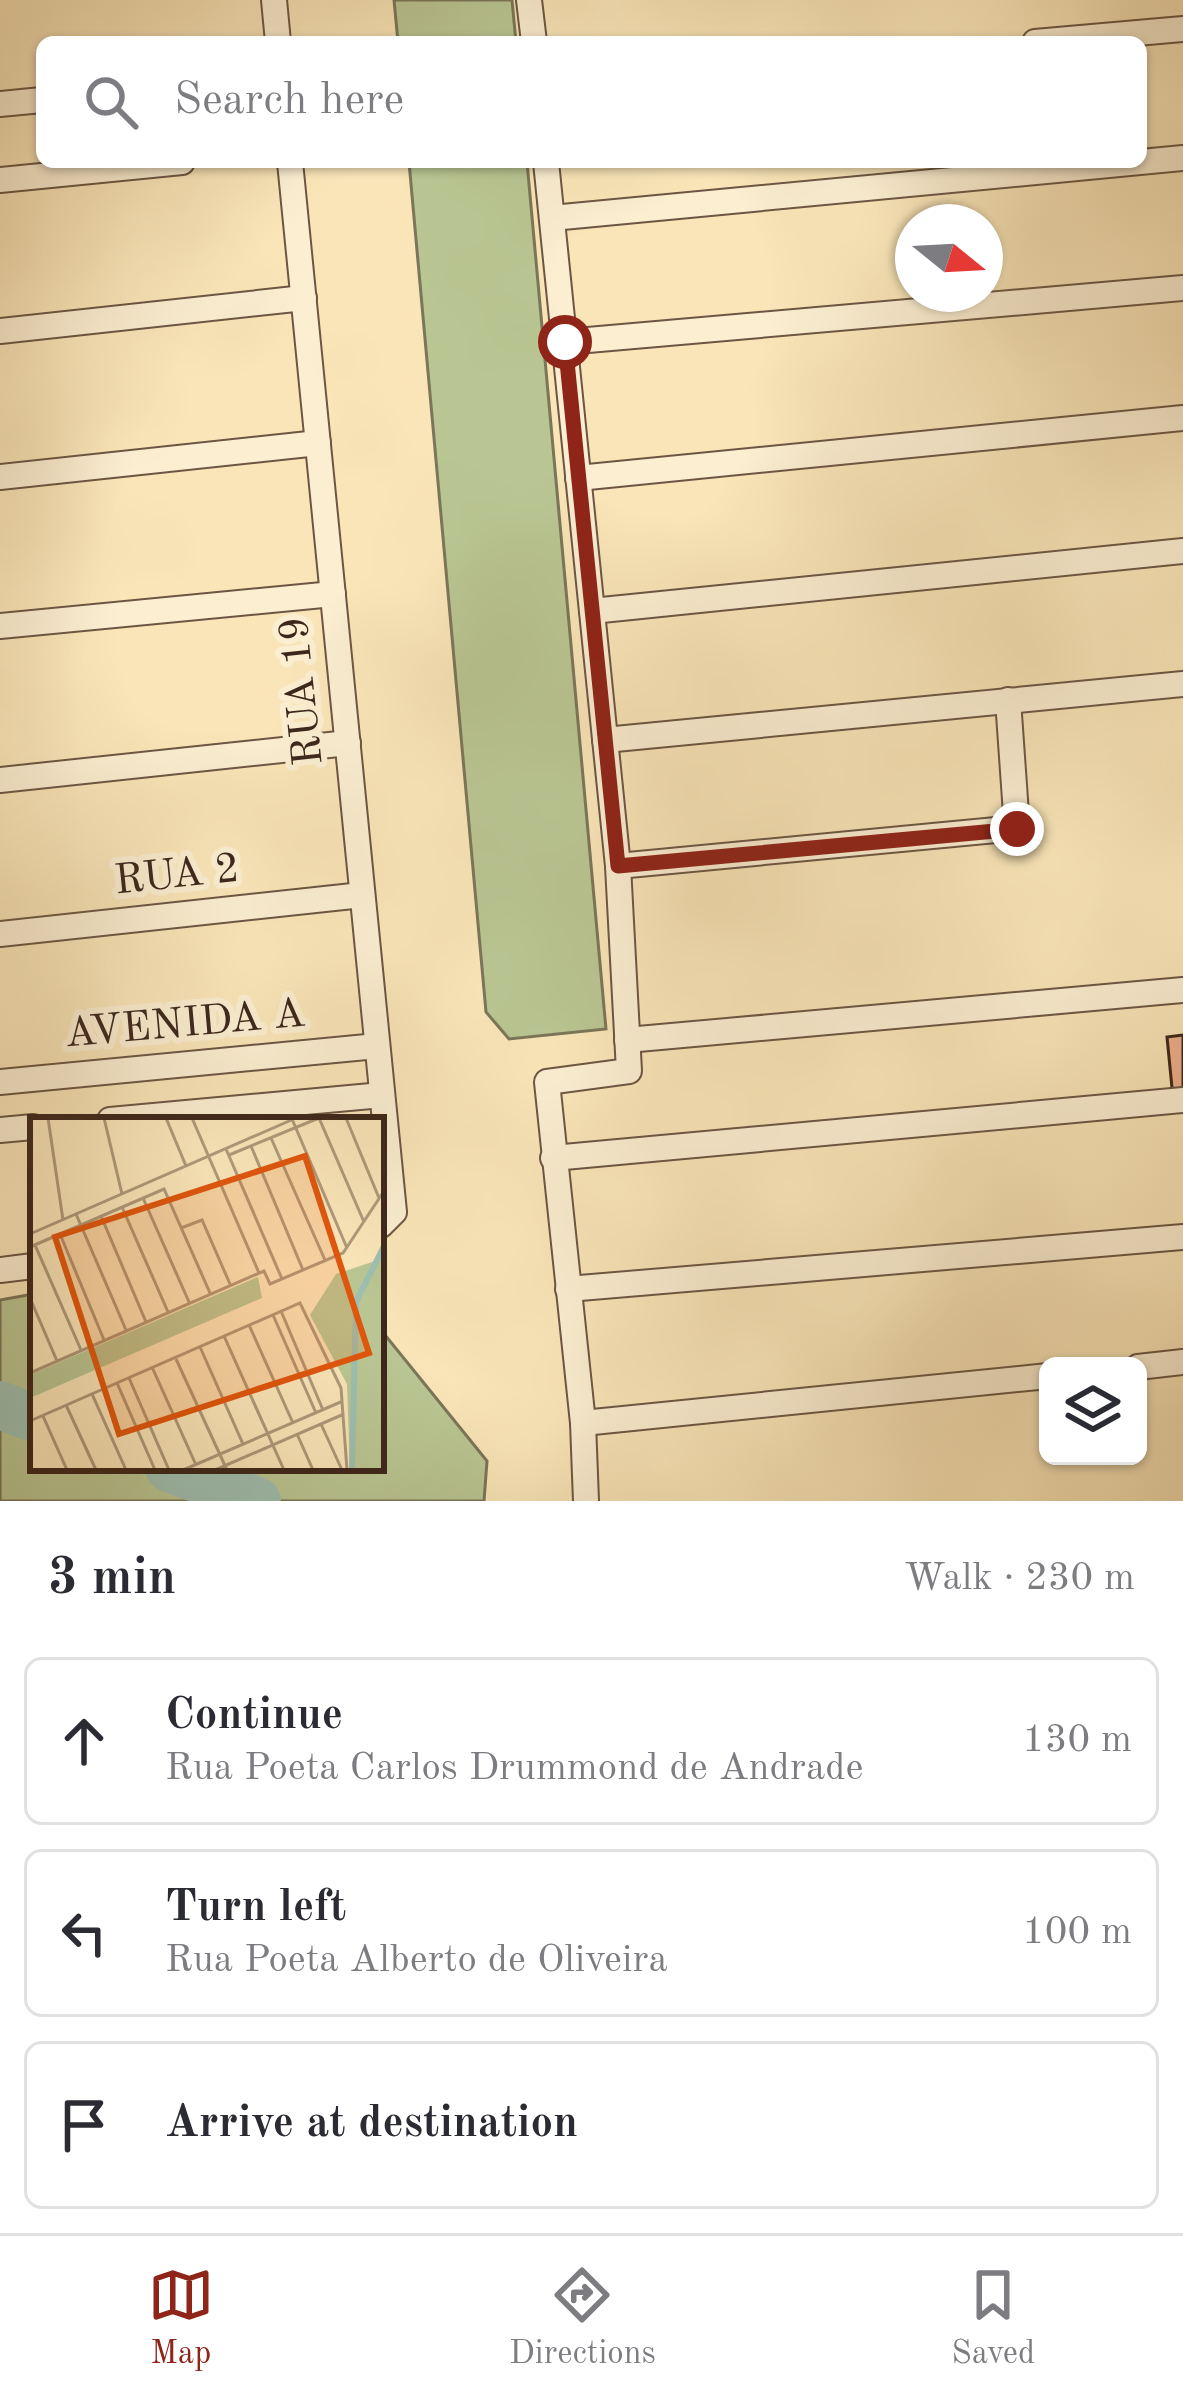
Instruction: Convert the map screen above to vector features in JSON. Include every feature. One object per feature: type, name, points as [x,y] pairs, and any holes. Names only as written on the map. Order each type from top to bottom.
[{"type":"street","points":[[274,0],[277,36]]},
{"type":"street","points":[[530,0],[533,36]]},
{"type":"street","points":[[1103,36],[1183,29]]},
{"type":"street","points":[[0,104],[36,101]]},
{"type":"street","points":[[1147,161],[1183,158]]},
{"type":"street","points":[[0,179],[118,168]]},
{"type":"street","name":"RUA 19","points":[[291,168],[383,1117]]},
{"type":"street","points":[[547,168],[618,866],[629,1071],[547,1082],[583,1423],[586,1501]]},
{"type":"street","points":[[552,218],[1078,168]]},
{"type":"street","points":[[565,342],[1183,288]]},
{"type":"street","points":[[0,331],[304,298]]},
{"type":"street","points":[[578,478],[1183,418]]},
{"type":"street","points":[[0,477],[318,442]]},
{"type":"street","points":[[592,611],[1183,551]]},
{"type":"street","points":[[0,626],[333,594]]},
{"type":"street","points":[[605,740],[1183,684]]},
{"type":"street","points":[[618,866],[1017,829],[1008,700]]},
{"type":"street","points":[[0,780],[348,743]]},
{"type":"street","name":"RUA 2","points":[[0,934],[362,895]]},
{"type":"street","points":[[627,1040],[1183,990]]},
{"type":"street","name":"AVENIDA A","points":[[0,1082],[377,1046]]},
{"type":"street","name":"AVENIDA A","points":[[143,1117],[382,1095]]},
{"type":"street","points":[[553,1158],[1183,1100]]},
{"type":"street","points":[[0,1130],[30,1127]]},
{"type":"street","name":"RUA 19","points":[[384,1145],[387,1219]]},
{"type":"street","points":[[568,1289],[1183,1237]]},
{"type":"street","points":[[0,1270],[30,1266]]},
{"type":"street","points":[[1147,1366],[1183,1362]]},
{"type":"street","points":[[583,1423],[1039,1377]]},
{"type":"green space","points":[[394,0],[512,0],[515,36],[397,36]]},
{"type":"green space","points":[[410,168],[528,168],[606,1029],[509,1039],[486,1012]]},
{"type":"green space","points":[[30,1295],[30,1471],[384,1471],[384,1334],[487,1461],[484,1501],[0,1501],[0,1300]]},
{"type":"building","points":[[1183,1035],[1183,1097],[1173,1098],[1167,1037]]},
{"type":"waterway","points":[[0,1405],[30,1417]]},
{"type":"waterway","points":[[177,1471],[257,1501]]},
{"type":"route","points":[[565,342],[618,866],[1017,829]]}]
